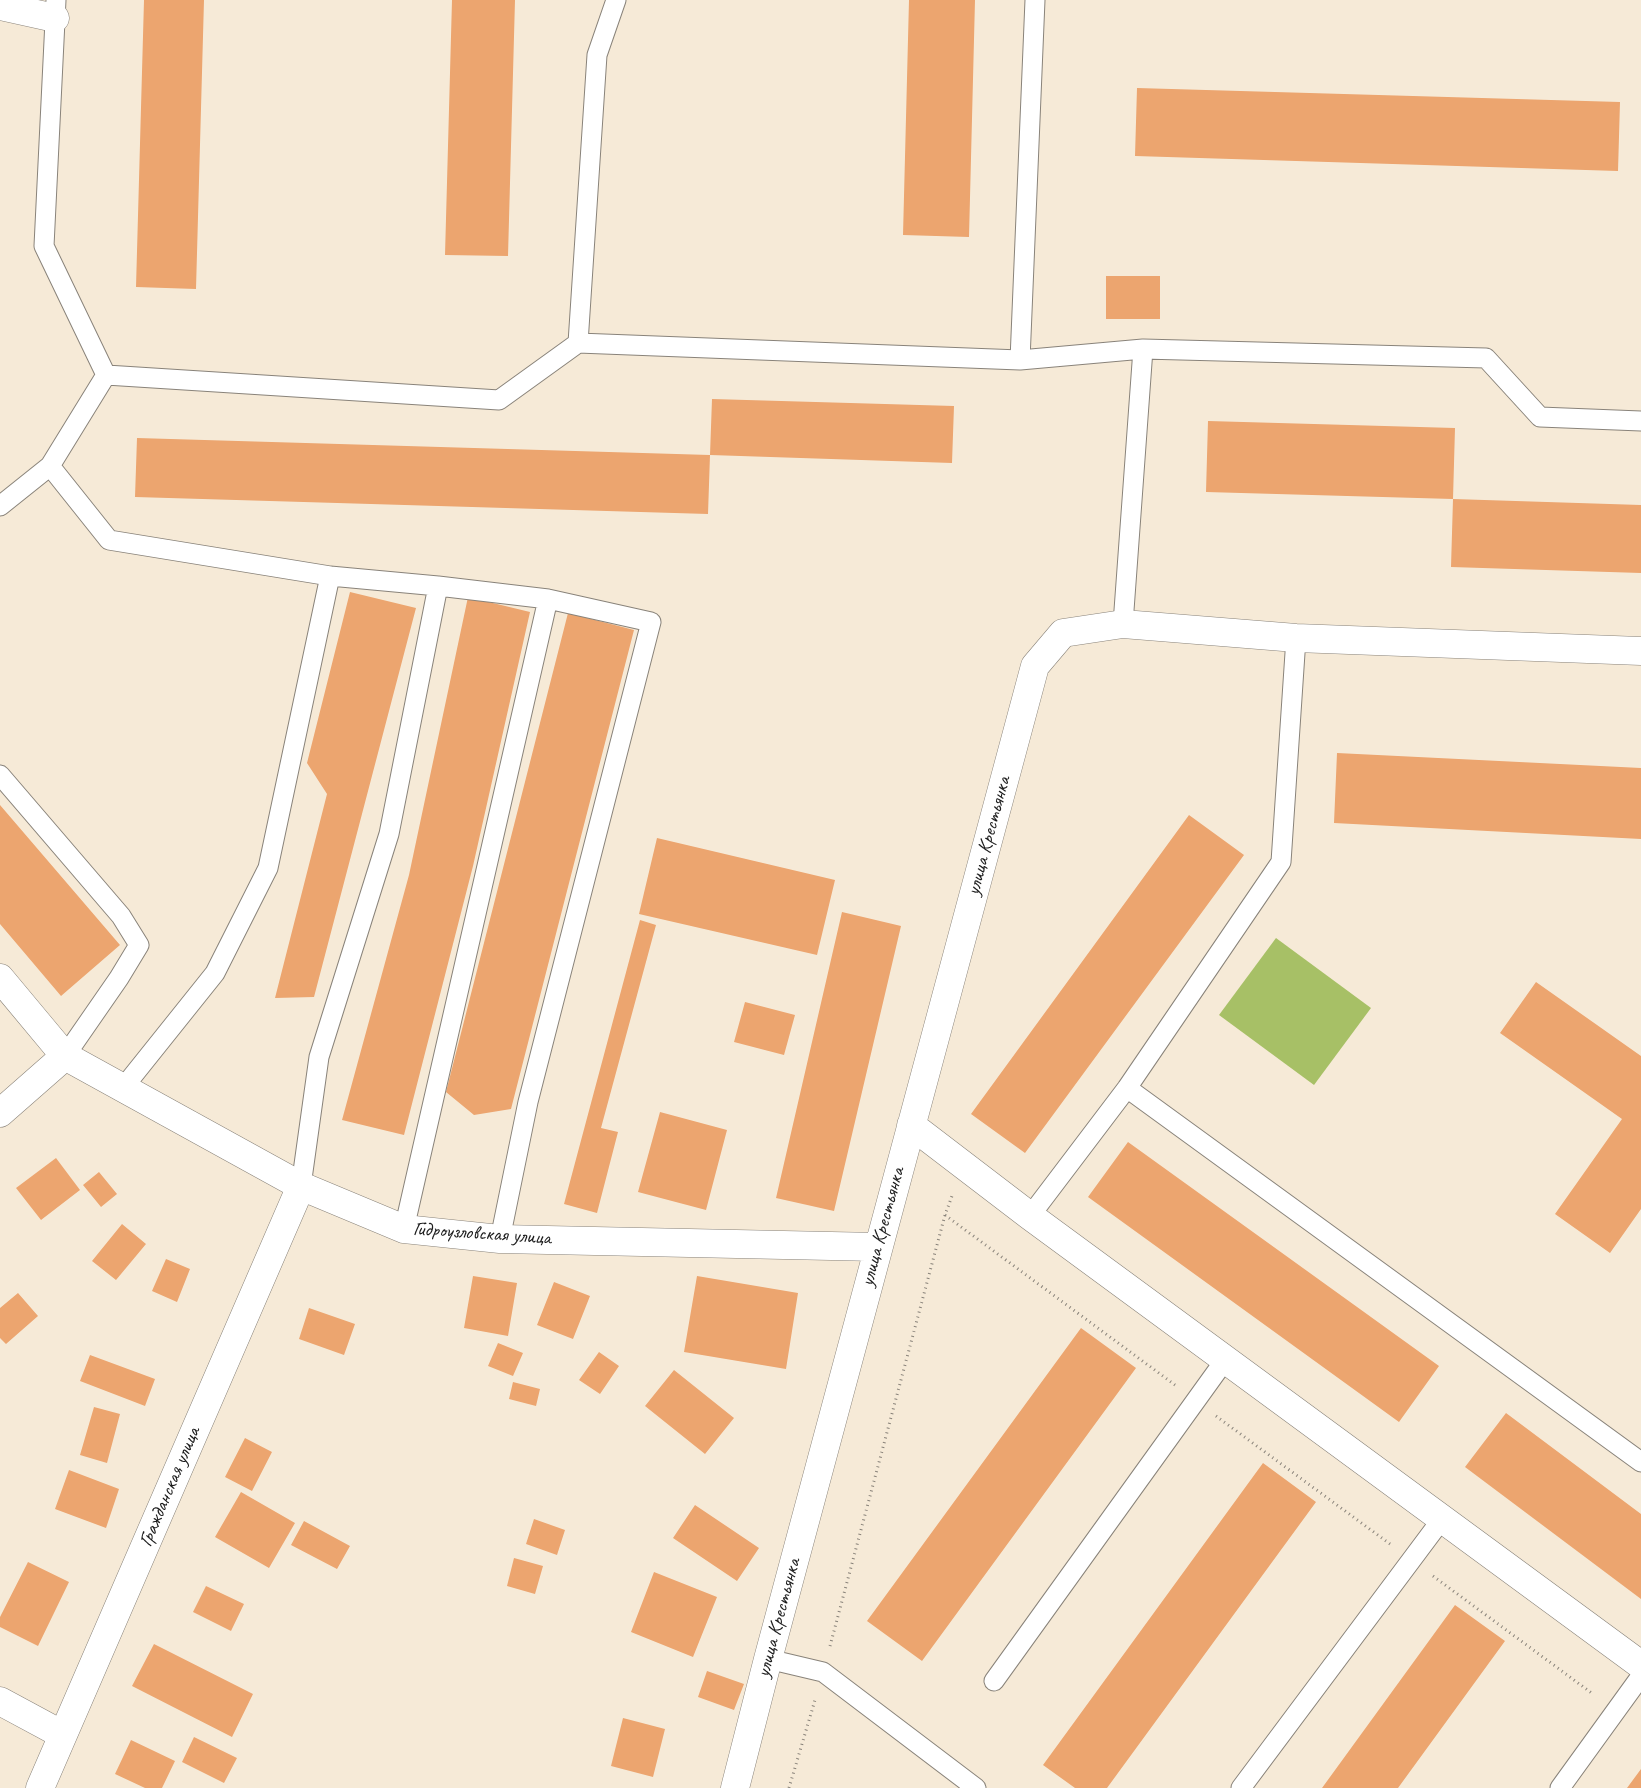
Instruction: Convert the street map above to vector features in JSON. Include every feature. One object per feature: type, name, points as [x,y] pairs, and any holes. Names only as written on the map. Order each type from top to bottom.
[{"type":"street","points":[[0,6],[56,9]]},
{"type":"street","points":[[1123,624],[1296,638],[1641,651]]},
{"type":"street","name":"улица Крестьянка","points":[[736,1788],[768,1659],[1035,666],[1063,633],[1123,624]]},
{"type":"street","points":[[0,978],[65,1056],[0,1112]]},
{"type":"street","name":"Гидроузловская улица","points":[[65,1056],[301,1186],[404,1229],[500,1238],[878,1248]]},
{"type":"street","points":[[911,1125],[962,1166],[1641,1665]]},
{"type":"street","name":"Гражданская улица","points":[[40,1788],[301,1186]]},
{"type":"street","points":[[0,1701],[63,1735]]},
{"type":"lane","points":[[578,343],[596,55],[616,0]]},
{"type":"lane","points":[[1020,360],[1035,0]]},
{"type":"lane","points":[[56,9],[44,246],[106,375]]},
{"type":"lane","points":[[106,375],[499,400],[578,343],[1020,360],[1143,349],[1486,358],[1540,417],[1641,421]]},
{"type":"lane","points":[[1123,624],[1143,349]]},
{"type":"lane","points":[[0,506],[50,466],[106,375]]},
{"type":"lane","points":[[50,466],[109,540],[330,576],[548,599],[651,622],[528,1102],[500,1238]]},
{"type":"lane","points":[[123,1088],[215,973],[268,868],[330,576]]},
{"type":"lane","points":[[301,1186],[318,1057],[389,834],[438,586]]},
{"type":"lane","points":[[404,1229],[548,599]]},
{"type":"lane","points":[[1030,1216],[1127,1088],[1281,862],[1296,638]]},
{"type":"lane","points":[[0,775],[121,916],[139,945],[119,978],[65,1056]]},
{"type":"lane","points":[[1127,1088],[1641,1462]]},
{"type":"lane","points":[[994,1681],[1225,1360]]},
{"type":"lane","points":[[1241,1788],[1442,1519]]},
{"type":"lane","points":[[768,1659],[823,1672],[976,1788]]},
{"type":"lane","points":[[1560,1788],[1641,1676]]},
{"type":"path","points":[[789,1788],[823,1672],[944,1215],[962,1166]]},
{"type":"path","points":[[944,1215],[1616,1711]]},
{"type":"green space","points":[[1276,938],[1371,1008],[1314,1085],[1219,1015]]},
{"type":"building","points":[[144,0],[204,0],[196,289],[136,287]]},
{"type":"building","points":[[452,0],[515,0],[508,256],[445,255]]},
{"type":"building","points":[[909,0],[975,0],[969,237],[903,235]]},
{"type":"building","points":[[1137,88],[1620,102],[1618,171],[1135,156]]},
{"type":"building","points":[[1106,276],[1160,276],[1160,319],[1106,319]]},
{"type":"building","points":[[712,399],[954,406],[952,463],[710,455]]},
{"type":"building","points":[[1208,421],[1455,428],[1453,499],[1206,492]]},
{"type":"building","points":[[137,438],[710,455],[708,514],[135,497]]},
{"type":"building","points":[[1453,499],[1641,505],[1641,573],[1451,567]]},
{"type":"building","points":[[350,592],[416,608],[314,997],[275,998],[327,794],[307,763]]},
{"type":"building","points":[[468,597],[530,612],[473,866],[404,1135],[342,1120],[409,875]]},
{"type":"building","points":[[568,613],[634,630],[511,1109],[474,1115],[446,1092]]},
{"type":"building","points":[[1337,753],[1641,768],[1641,839],[1334,823]]},
{"type":"building","points":[[0,805],[120,945],[61,996],[0,924]]},
{"type":"building","points":[[1189,815],[1244,855],[1025,1153],[971,1114]]},
{"type":"building","points":[[657,838],[835,880],[817,955],[639,914]]},
{"type":"building","points":[[842,912],[901,926],[834,1211],[776,1198]]},
{"type":"building","points":[[640,920],[656,925],[601,1128],[618,1132],[597,1213],[564,1204]]},
{"type":"building","points":[[1536,982],[1641,1056],[1641,1209],[1610,1253],[1555,1214],[1622,1119],[1500,1033]]},
{"type":"building","points":[[745,1002],[795,1015],[784,1055],[734,1042]]},
{"type":"building","points":[[660,1112],[727,1130],[706,1210],[638,1192]]},
{"type":"building","points":[[1128,1142],[1439,1366],[1399,1422],[1088,1197]]},
{"type":"building","points":[[56,1158],[80,1190],[41,1220],[16,1188]]},
{"type":"building","points":[[99,1172],[117,1194],[101,1207],[83,1185]]},
{"type":"building","points":[[122,1224],[146,1244],[116,1280],[92,1261]]},
{"type":"building","points":[[166,1259],[190,1269],[177,1302],[152,1291]]},
{"type":"building","points":[[473,1276],[517,1283],[508,1336],[464,1328]]},
{"type":"building","points":[[697,1276],[798,1293],[786,1369],[684,1352]]},
{"type":"building","points":[[554,1282],[590,1296],[573,1339],[537,1325]]},
{"type":"building","points":[[18,1293],[38,1316],[6,1344],[0,1338],[0,1308]]},
{"type":"building","points":[[309,1308],[355,1324],[344,1355],[299,1339]]},
{"type":"building","points":[[1081,1328],[1136,1368],[922,1661],[867,1621]]},
{"type":"building","points":[[498,1343],[523,1353],[513,1376],[488,1366]]},
{"type":"building","points":[[599,1352],[619,1366],[600,1394],[579,1380]]},
{"type":"building","points":[[90,1355],[155,1379],[145,1406],[80,1381]]},
{"type":"building","points":[[674,1370],[734,1418],[705,1454],[645,1406]]},
{"type":"building","points":[[513,1382],[540,1389],[536,1406],[509,1399]]},
{"type":"building","points":[[94,1407],[120,1414],[107,1463],[80,1455]]},
{"type":"building","points":[[1506,1413],[1641,1514],[1641,1599],[1465,1467]]},
{"type":"building","points":[[245,1438],[272,1452],[252,1491],[225,1477]]},
{"type":"building","points":[[1263,1463],[1316,1502],[1107,1788],[1075,1788],[1043,1765]]},
{"type":"building","points":[[69,1470],[119,1489],[106,1528],[55,1509]]},
{"type":"building","points":[[241,1492],[295,1523],[269,1568],[215,1537]]},
{"type":"building","points":[[695,1505],[759,1548],[737,1581],[673,1538]]},
{"type":"building","points":[[534,1519],[565,1530],[557,1555],[526,1544]]},
{"type":"building","points":[[304,1521],[350,1546],[337,1569],[291,1545]]},
{"type":"building","points":[[514,1558],[543,1566],[535,1594],[507,1586]]},
{"type":"building","points":[[28,1562],[69,1582],[38,1646],[0,1627],[0,1617]]},
{"type":"building","points":[[654,1572],[717,1597],[693,1657],[631,1632]]},
{"type":"building","points":[[206,1586],[244,1604],[231,1631],[193,1612]]},
{"type":"building","points":[[1455,1605],[1505,1641],[1398,1788],[1322,1788]]},
{"type":"building","points":[[154,1644],[253,1694],[232,1737],[132,1686]]},
{"type":"building","points":[[707,1671],[744,1684],[734,1710],[698,1697]]},
{"type":"building","points":[[623,1718],[665,1729],[653,1777],[611,1766]]},
{"type":"building","points":[[194,1737],[237,1758],[224,1783],[182,1762]]},
{"type":"building","points":[[131,1740],[175,1761],[162,1788],[145,1788],[115,1774]]},
{"type":"building","points":[[1641,1769],[1641,1788],[1627,1788]]}]
